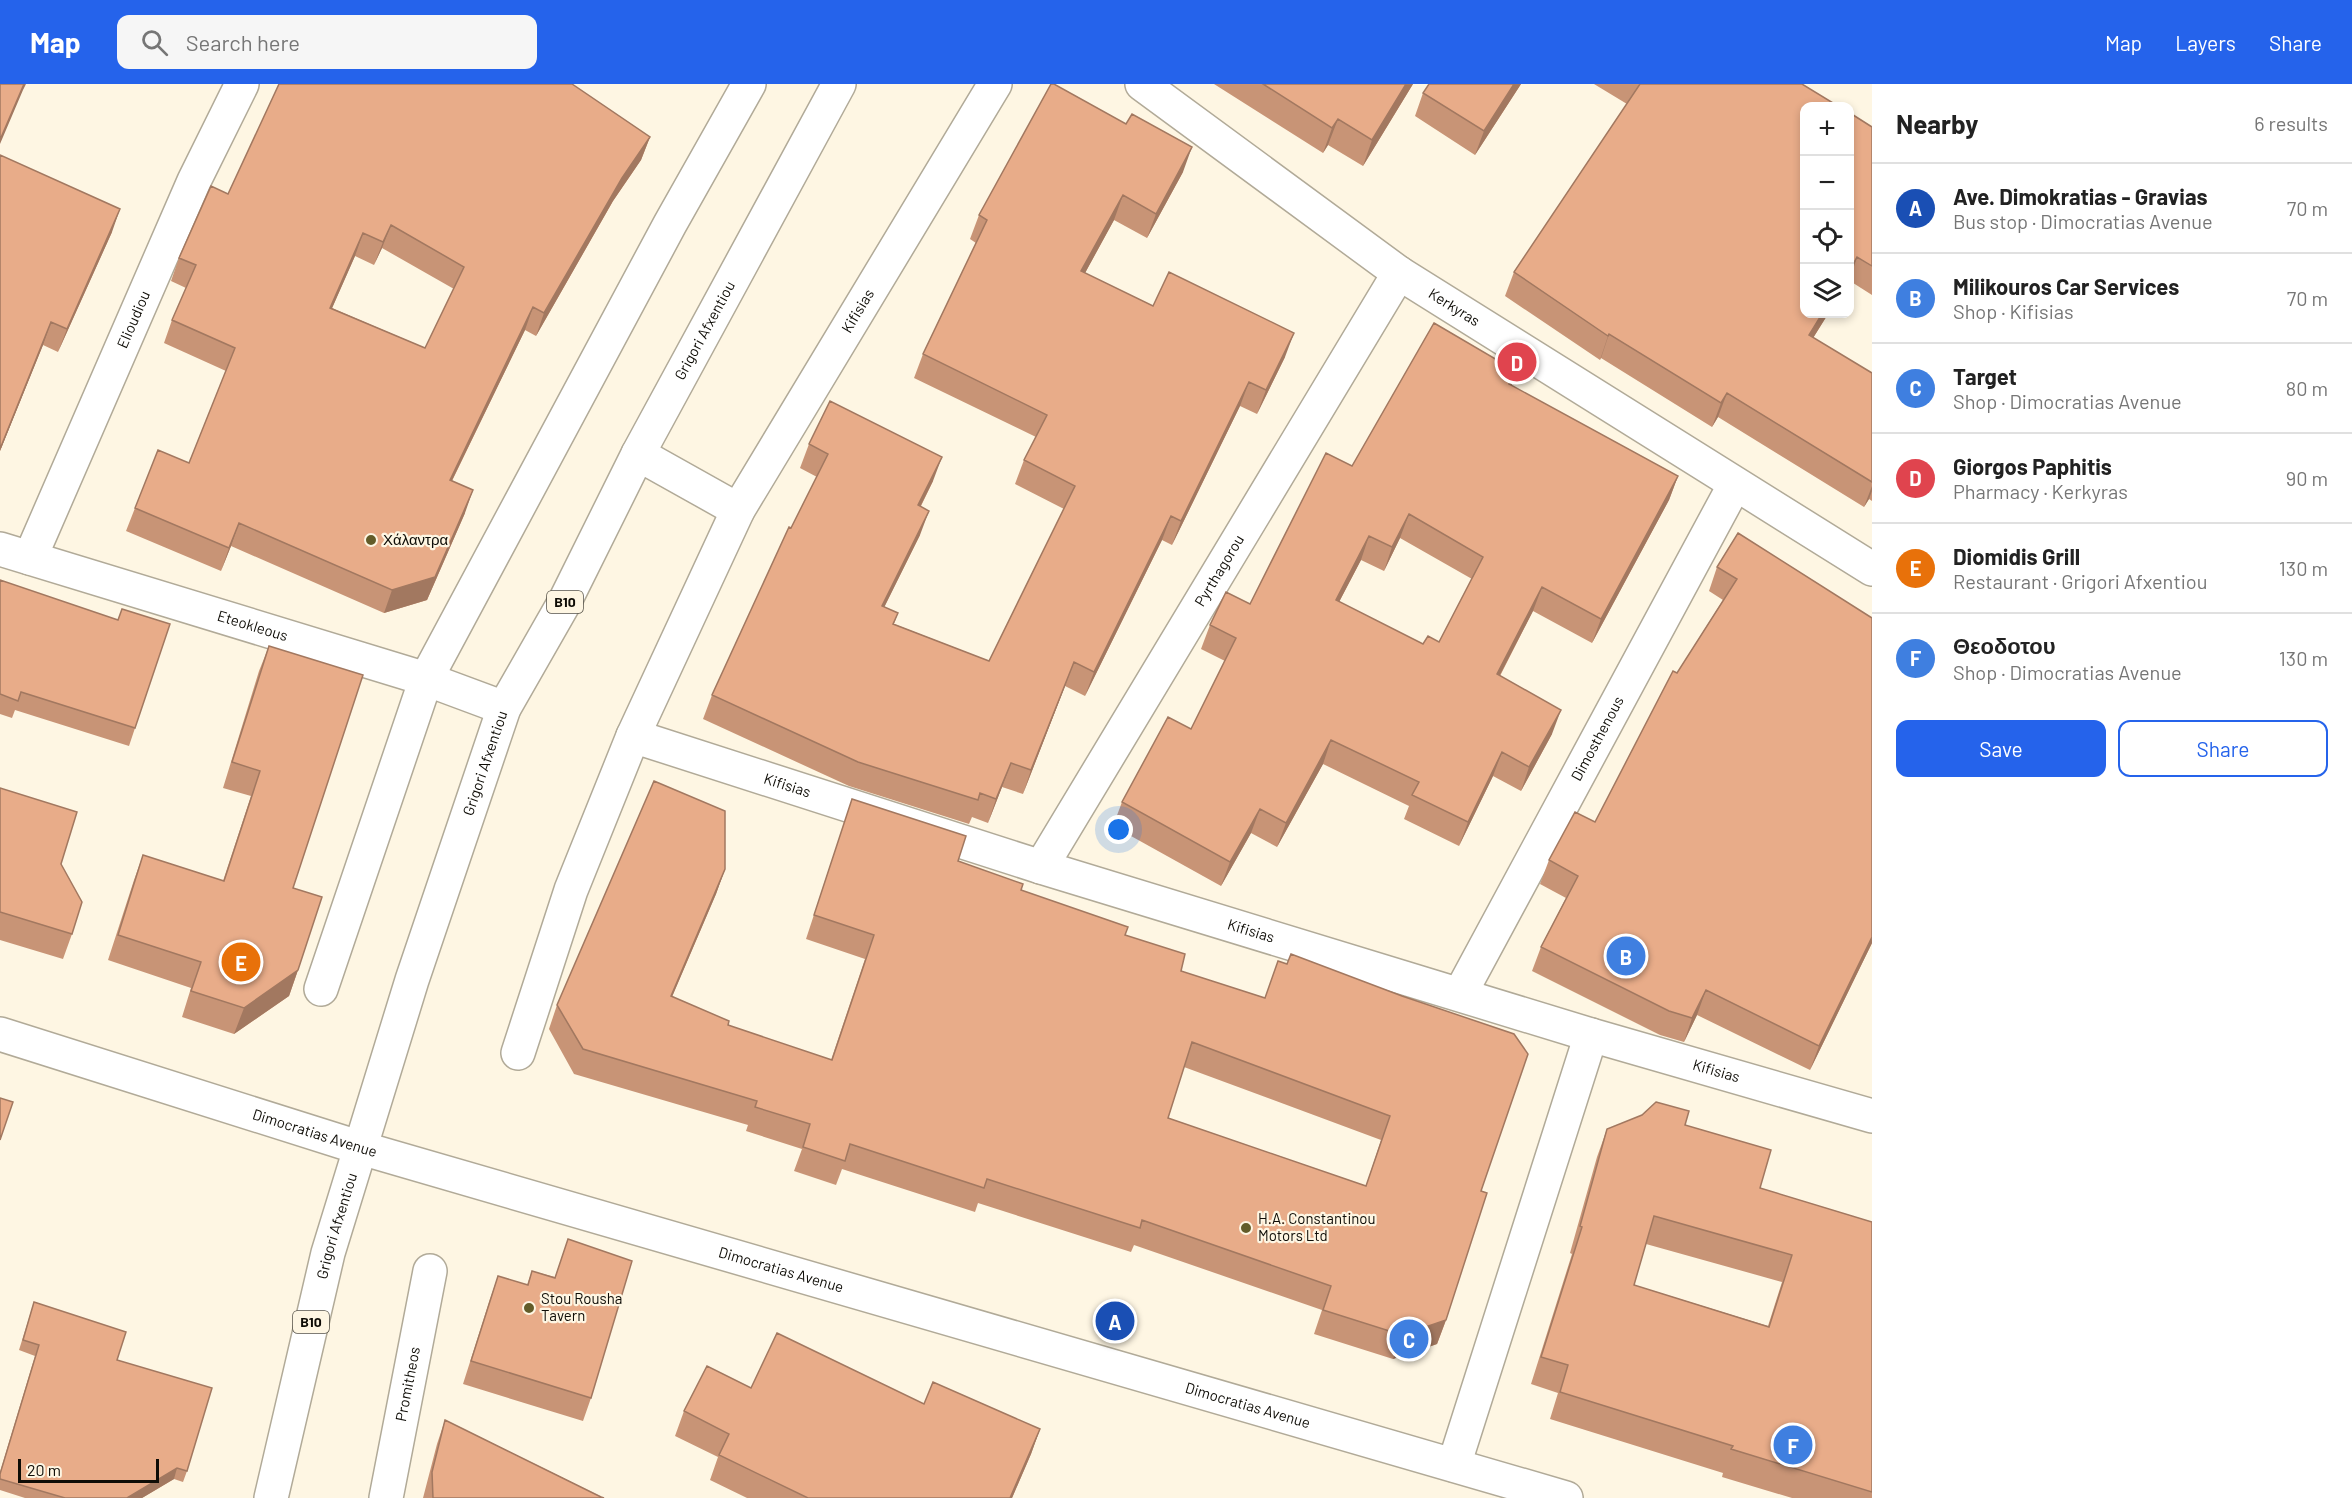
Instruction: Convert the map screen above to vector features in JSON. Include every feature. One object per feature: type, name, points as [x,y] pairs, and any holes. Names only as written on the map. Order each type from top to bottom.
[{"type":"street","name":"Elioudiou","points":[[15,553],[242,84]]},
{"type":"street","points":[[321,989],[426,679],[670,224],[748,84]]},
{"type":"street","name":"Grigori Afxentiou","points":[[271,1498],[328,1253],[412,980],[504,708],[564,603],[638,454],[839,84]]},
{"type":"street","name":"Kifisias","points":[[518,1053],[571,890],[633,736],[738,510],[994,84]]},
{"type":"street","name":"Kerkyras","points":[[1142,84],[1399,273],[1872,569]]},
{"type":"street","name":"Pyrthagorou","points":[[1041,867],[1399,273]]},
{"type":"street","points":[[638,454],[738,510]]},
{"type":"street","name":"Dimosthenous","points":[[1460,994],[1735,484]]},
{"type":"street","name":"Eteokleous","points":[[15,553],[426,679],[504,708]]},
{"type":"street","name":"Kifisias","points":[[633,736],[1041,867],[1591,1035],[1868,1106]]},
{"type":"street","name":"Dimocratias Avenue","points":[[0,1034],[361,1148],[1566,1498]]},
{"type":"street","points":[[1454,1465],[1591,1035]]},
{"type":"street","name":"Promitheos","points":[[386,1498],[430,1271]]},
{"type":"building","points":[[0,84],[24,84],[0,140]]},
{"type":"building","points":[[279,84],[572,84],[650,137],[622,178],[544,313],[533,307],[450,480],[473,490],[435,577],[392,590],[239,523],[229,548],[135,508],[158,450],[189,463],[235,348],[172,320],[196,265],[179,258],[211,186],[228,194]],"holes":[[[391,225],[464,267],[425,348],[330,308],[363,233],[383,242]]]},
{"type":"building","points":[[1051,84],[1126,124],[1132,114],[1192,147],[1156,214],[1123,195],[1081,271],[1153,306],[1169,272],[1294,333],[1266,390],[1249,382],[1181,521],[1171,516],[1094,672],[1074,662],[1031,770],[1011,763],[996,799],[980,793],[978,800],[858,762],[712,695],[789,527],[791,528],[828,454],[809,444],[830,401],[942,457],[918,505],[929,511],[882,606],[898,613],[893,624],[989,661],[1075,486],[1024,460],[1047,415],[923,354],[987,220],[979,215]]},
{"type":"building","points":[[1263,84],[1406,84],[1372,140],[1338,119],[1332,128]]},
{"type":"building","points":[[1429,84],[1514,84],[1484,131],[1423,93]]},
{"type":"building","points":[[1640,84],[1802,84],[1831,102],[1800,102],[1800,318],[1820,318],[1809,335],[1872,373],[1872,482],[1727,393],[1721,403],[1609,334],[1608,336],[1514,272]]},
{"type":"building","points":[[1854,116],[1872,127],[1872,266],[1857,257],[1854,263]]},
{"type":"building","points":[[0,155],[120,209],[67,329],[51,322],[0,449]]},
{"type":"building","points":[[1434,323],[1516,371],[1509,384],[1678,476],[1601,619],[1542,587],[1497,674],[1561,710],[1529,767],[1502,752],[1468,822],[1412,795],[1419,782],[1331,740],[1286,823],[1260,809],[1230,862],[1122,802],[1168,717],[1191,729],[1236,638],[1210,625],[1226,592],[1250,604],[1326,453],[1352,466]],"holes":[[[1409,514],[1483,557],[1439,642],[1428,636],[1423,644],[1336,600],[1369,536],[1392,547]]]},
{"type":"building","points":[[1738,533],[1872,618],[1872,937],[1819,1046],[1706,990],[1692,1018],[1669,1011],[1541,947],[1578,876],[1549,860],[1575,812],[1595,822],[1673,671],[1677,673],[1737,579],[1717,567]]},
{"type":"building","points":[[0,580],[118,620],[122,609],[170,624],[135,728],[21,692],[18,701],[0,694]]},
{"type":"building","points":[[269,646],[363,675],[293,888],[322,897],[298,970],[244,1008],[191,991],[201,962],[118,935],[143,855],[224,881],[260,771],[232,762]]},
{"type":"building","points":[[654,781],[725,811],[725,869],[671,996],[729,1021],[728,1025],[832,1060],[874,935],[814,915],[852,799],[966,836],[958,861],[1023,884],[1021,890],[1128,927],[1125,935],[1185,954],[1181,971],[1265,998],[1278,961],[1287,964],[1291,954],[1402,996],[1514,1034],[1528,1054],[1481,1191],[1487,1193],[1446,1320],[1402,1335],[1323,1310],[1331,1286],[1142,1220],[1140,1228],[987,1179],[984,1188],[850,1144],[845,1161],[803,1147],[810,1124],[755,1107],[757,1101],[583,1049],[557,1005]],"holes":[[[1192,1042],[1390,1116],[1366,1186],[1168,1118]]]},
{"type":"building","points":[[0,788],[77,812],[61,864],[82,902],[72,934],[0,912]]},
{"type":"building","points":[[0,1098],[13,1102],[0,1140]]},
{"type":"building","points":[[1656,1102],[1689,1111],[1685,1125],[1771,1150],[1760,1188],[1872,1222],[1872,1492],[1731,1449],[1733,1446],[1560,1392],[1568,1365],[1541,1357],[1582,1227],[1580,1226],[1607,1129],[1642,1115]],"holes":[[[1654,1216],[1792,1255],[1769,1327],[1634,1285]]]},
{"type":"building","points":[[568,1239],[632,1261],[591,1398],[471,1361],[498,1276],[528,1285],[532,1271],[555,1278]]},
{"type":"building","points":[[34,1302],[126,1332],[117,1360],[212,1388],[187,1471],[177,1468],[127,1498],[65,1498],[0,1479],[39,1345],[23,1340]]},
{"type":"building","points":[[777,1333],[924,1404],[933,1382],[1040,1429],[1010,1498],[808,1498],[719,1455],[729,1434],[684,1411],[707,1366],[751,1388]]},
{"type":"building","points":[[445,1420],[604,1498],[433,1498],[432,1472]]},
{"type":"place","name":"Giorgos Paphitis","points":[[1517,362]]},
{"type":"place","name":"Χάλαντρα","points":[[371,540]]},
{"type":"place","name":"Milikouros Car Services","points":[[1626,956]]},
{"type":"place","name":"Diomidis Grill","points":[[241,962]]},
{"type":"place","name":"H.A. Constantinou Motors Ltd","points":[[1246,1228]]},
{"type":"place","name":"Stou Rousha Tavern","points":[[529,1308]]},
{"type":"place","name":"Ave. Dimokratias - Gravias","points":[[1115,1321]]},
{"type":"place","name":"Target","points":[[1409,1339]]},
{"type":"place","name":"Θεοδοτου","points":[[1793,1445]]}]
